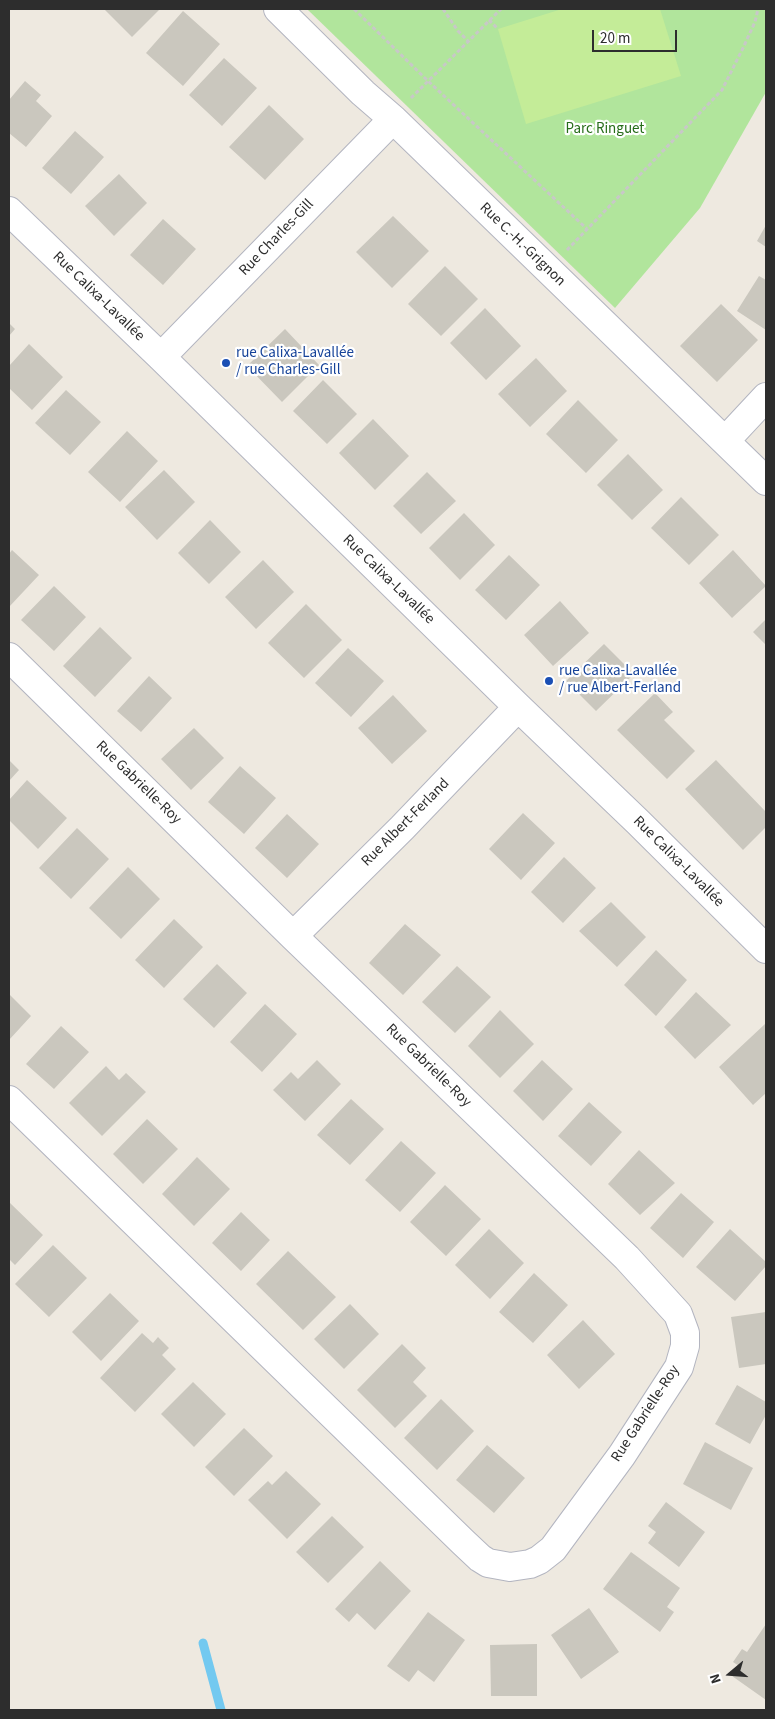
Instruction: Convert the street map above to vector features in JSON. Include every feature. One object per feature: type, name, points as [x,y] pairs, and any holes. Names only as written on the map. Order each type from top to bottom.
[{"type":"street","name":"Rue C.-H.-Grignon","points":[[278,9],[363,93],[399,112],[766,481]]},
{"type":"street","name":"Rue Charles-Gill","points":[[161,357],[399,112]]},
{"type":"street","name":"Rue Calixa-Lavallée","points":[[9,211],[161,357],[518,708],[638,822],[766,949]]},
{"type":"street","points":[[725,441],[766,397]]},
{"type":"street","name":"Rue Gabrielle-Roy","points":[[9,657],[293,936],[627,1258],[674,1308],[683,1325],[685,1346],[679,1367],[622,1455],[553,1549],[539,1560],[530,1564],[510,1567],[488,1562],[480,1558],[9,1100]]},
{"type":"street","name":"Rue Albert-Ferland","points":[[293,936],[402,828],[518,708]]},
{"type":"path","points":[[354,9],[428,81],[587,229]]},
{"type":"path","points":[[443,9],[458,31],[468,41]]},
{"type":"path","points":[[399,112],[500,9]]},
{"type":"path","points":[[561,256],[722,90],[755,22],[758,9]]},
{"type":"path","points":[[489,20],[498,29]]},
{"type":"green space","name":"Parc Ringuet","points":[[307,9],[766,9],[766,92],[700,208],[615,308]]},
{"type":"green space","points":[[562,9],[660,9],[681,76],[526,124],[498,29]]},
{"type":"building","points":[[104,9],[160,9],[132,37]]},
{"type":"building","points":[[183,11],[220,44],[183,86],[146,53]]},
{"type":"building","points":[[224,58],[257,88],[222,126],[189,95]]},
{"type":"building","points":[[25,81],[41,95],[36,101],[52,116],[26,147],[9,133],[9,100]]},
{"type":"building","points":[[269,105],[304,139],[265,180],[229,147]]},
{"type":"building","points":[[75,131],[104,157],[71,194],[42,168]]},
{"type":"building","points":[[119,174],[147,203],[114,236],[85,206]]},
{"type":"building","points":[[393,216],[429,251],[392,288],[356,252]]},
{"type":"building","points":[[163,219],[196,249],[163,285],[130,255]]},
{"type":"building","points":[[766,225],[766,247],[757,241]]},
{"type":"building","points":[[445,266],[478,299],[441,336],[408,304]]},
{"type":"building","points":[[759,276],[766,280],[766,330],[737,311]]},
{"type":"building","points":[[721,304],[758,340],[717,382],[680,346]]},
{"type":"building","points":[[485,308],[521,346],[486,380],[450,343]]},
{"type":"building","points":[[9,323],[15,329],[9,336]]},
{"type":"building","points":[[285,329],[319,365],[282,402],[247,366]]},
{"type":"building","points":[[29,344],[63,377],[32,410],[9,388],[9,366]]},
{"type":"building","points":[[536,358],[567,391],[530,427],[498,394]]},
{"type":"building","points":[[323,380],[357,414],[327,444],[293,411]]},
{"type":"building","points":[[66,390],[101,422],[70,455],[35,423]]},
{"type":"building","points":[[578,400],[618,440],[586,473],[546,434]]},
{"type":"building","points":[[373,419],[409,456],[375,490],[339,453]]},
{"type":"building","points":[[127,431],[158,461],[120,502],[88,472]]},
{"type":"building","points":[[628,454],[663,490],[632,520],[597,485]]},
{"type":"building","points":[[164,470],[195,502],[157,540],[125,507]]},
{"type":"building","points":[[427,472],[456,501],[421,534],[393,506]]},
{"type":"building","points":[[681,497],[719,535],[689,565],[651,528]]},
{"type":"building","points":[[464,513],[495,545],[460,580],[429,548]]},
{"type":"building","points":[[210,520],[241,552],[209,584],[178,553]]},
{"type":"building","points":[[12,550],[39,575],[9,607],[9,554]]},
{"type":"building","points":[[733,550],[766,586],[732,618],[699,583]]},
{"type":"building","points":[[509,555],[540,585],[506,620],[475,590]]},
{"type":"building","points":[[263,560],[294,592],[256,629],[225,597]]},
{"type":"building","points":[[54,586],[86,617],[54,651],[21,620]]},
{"type":"building","points":[[560,601],[589,633],[553,666],[524,635]]},
{"type":"building","points":[[306,604],[342,640],[304,678],[268,643]]},
{"type":"building","points":[[766,619],[766,645],[753,632]]},
{"type":"building","points":[[100,627],[132,658],[95,697],[63,666]]},
{"type":"building","points":[[604,644],[634,674],[596,711],[566,681]]},
{"type":"building","points":[[348,648],[384,681],[351,717],[315,683]]},
{"type":"building","points":[[149,676],[172,698],[141,732],[117,711]]},
{"type":"building","points":[[655,693],[673,712],[664,720],[695,751],[667,779],[617,730]]},
{"type":"building","points":[[393,695],[427,731],[392,764],[358,728]]},
{"type":"building","points":[[194,728],[224,758],[191,790],[161,759]]},
{"type":"building","points":[[9,760],[19,770],[9,781]]},
{"type":"building","points":[[716,760],[766,812],[766,827],[743,850],[685,789]]},
{"type":"building","points":[[240,766],[276,798],[244,834],[208,802]]},
{"type":"building","points":[[27,780],[67,818],[38,849],[9,820],[9,800]]},
{"type":"building","points":[[523,813],[555,843],[521,880],[489,849]]},
{"type":"building","points":[[287,814],[319,844],[287,878],[255,848]]},
{"type":"building","points":[[77,828],[109,859],[71,899],[39,868]]},
{"type":"building","points":[[564,857],[596,888],[563,923],[531,892]]},
{"type":"building","points":[[128,867],[160,899],[121,939],[89,908]]},
{"type":"building","points":[[611,902],[646,937],[617,967],[579,931]]},
{"type":"building","points":[[174,919],[203,947],[164,988],[135,960]]},
{"type":"building","points":[[405,924],[441,955],[403,995],[369,963]]},
{"type":"building","points":[[656,950],[687,980],[656,1016],[624,985]]},
{"type":"building","points":[[217,964],[247,993],[214,1028],[183,999]]},
{"type":"building","points":[[457,966],[491,997],[455,1033],[422,1002]]},
{"type":"building","points":[[696,992],[731,1025],[695,1059],[664,1027]]},
{"type":"building","points":[[9,994],[31,1016],[9,1040]]},
{"type":"building","points":[[265,1004],[297,1034],[262,1072],[230,1042]]},
{"type":"building","points":[[500,1010],[534,1044],[500,1078],[468,1046]]},
{"type":"building","points":[[765,1024],[766,1093],[753,1105],[719,1067]]},
{"type":"building","points":[[61,1026],[89,1052],[54,1089],[26,1064]]},
{"type":"building","points":[[317,1060],[341,1084],[305,1121],[273,1090],[291,1072],[298,1079]]},
{"type":"building","points":[[542,1060],[573,1089],[543,1121],[513,1091]]},
{"type":"building","points":[[106,1066],[119,1080],[126,1073],[146,1092],[102,1136],[69,1103]]},
{"type":"building","points":[[351,1099],[384,1129],[350,1165],[317,1135]]},
{"type":"building","points":[[589,1102],[622,1132],[591,1166],[558,1136]]},
{"type":"building","points":[[147,1119],[178,1149],[143,1184],[113,1154]]},
{"type":"building","points":[[401,1141],[436,1173],[400,1212],[365,1180]]},
{"type":"building","points":[[639,1150],[675,1183],[640,1215],[608,1184]]},
{"type":"building","points":[[197,1157],[230,1189],[194,1226],[162,1194]]},
{"type":"building","points":[[445,1185],[481,1219],[446,1256],[410,1222]]},
{"type":"building","points":[[681,1193],[714,1222],[683,1258],[650,1228]]},
{"type":"building","points":[[9,1202],[43,1235],[15,1265],[9,1259]]},
{"type":"building","points":[[241,1212],[270,1240],[241,1271],[212,1243]]},
{"type":"building","points":[[489,1229],[524,1263],[490,1299],[455,1265]]},
{"type":"building","points":[[730,1229],[766,1262],[766,1266],[735,1301],[696,1267]]},
{"type":"building","points":[[53,1245],[87,1278],[49,1317],[15,1284]]},
{"type":"building","points":[[288,1251],[336,1297],[303,1330],[256,1284]]},
{"type":"building","points":[[534,1273],[568,1305],[533,1343],[499,1312]]},
{"type":"building","points":[[110,1293],[139,1321],[101,1361],[72,1332]]},
{"type":"building","points":[[350,1304],[379,1334],[344,1369],[314,1339]]},
{"type":"building","points":[[766,1312],[766,1364],[739,1368],[731,1317]]},
{"type":"building","points":[[583,1320],[615,1354],[579,1389],[547,1355]]},
{"type":"building","points":[[142,1333],[153,1343],[158,1337],[169,1348],[162,1355],[176,1369],[135,1412],[100,1378]]},
{"type":"building","points":[[402,1344],[426,1368],[413,1382],[427,1396],[395,1428],[357,1390]]},
{"type":"building","points":[[193,1382],[226,1414],[194,1447],[161,1414]]},
{"type":"building","points":[[737,1385],[766,1402],[766,1415],[750,1444],[715,1424]]},
{"type":"building","points":[[441,1399],[474,1431],[437,1470],[404,1438]]},
{"type":"building","points":[[244,1428],[273,1456],[234,1496],[205,1467]]},
{"type":"building","points":[[705,1442],[753,1468],[731,1510],[683,1484]]},
{"type":"building","points":[[487,1445],[525,1478],[494,1513],[456,1480]]},
{"type":"building","points":[[286,1471],[321,1504],[287,1539],[248,1500],[268,1481],[272,1485]]},
{"type":"building","points":[[666,1502],[705,1532],[679,1567],[648,1543],[656,1532],[648,1526]]},
{"type":"building","points":[[332,1516],[364,1547],[328,1583],[296,1552]]},
{"type":"building","points":[[631,1552],[680,1588],[667,1607],[674,1612],[660,1632],[603,1589]]},
{"type":"building","points":[[380,1561],[411,1591],[375,1630],[357,1613],[349,1622],[335,1609]]},
{"type":"building","points":[[589,1608],[619,1652],[581,1679],[551,1635]]},
{"type":"building","points":[[428,1612],[465,1640],[434,1682],[418,1670],[409,1682],[387,1666]]},
{"type":"building","points":[[766,1624],[766,1700],[732,1676],[739,1666],[733,1662],[742,1649],[747,1652]]},
{"type":"building","points":[[537,1644],[537,1696],[491,1696],[490,1645]]},
{"type":"waterway","points":[[203,1643],[221,1710]]},
{"type":"place","name":"rue Calixa-Lavallée / rue Charles-Gill","points":[[226,363]]},
{"type":"place","name":"rue Calixa-Lavallée / rue Albert-Ferland","points":[[549,681]]}]
